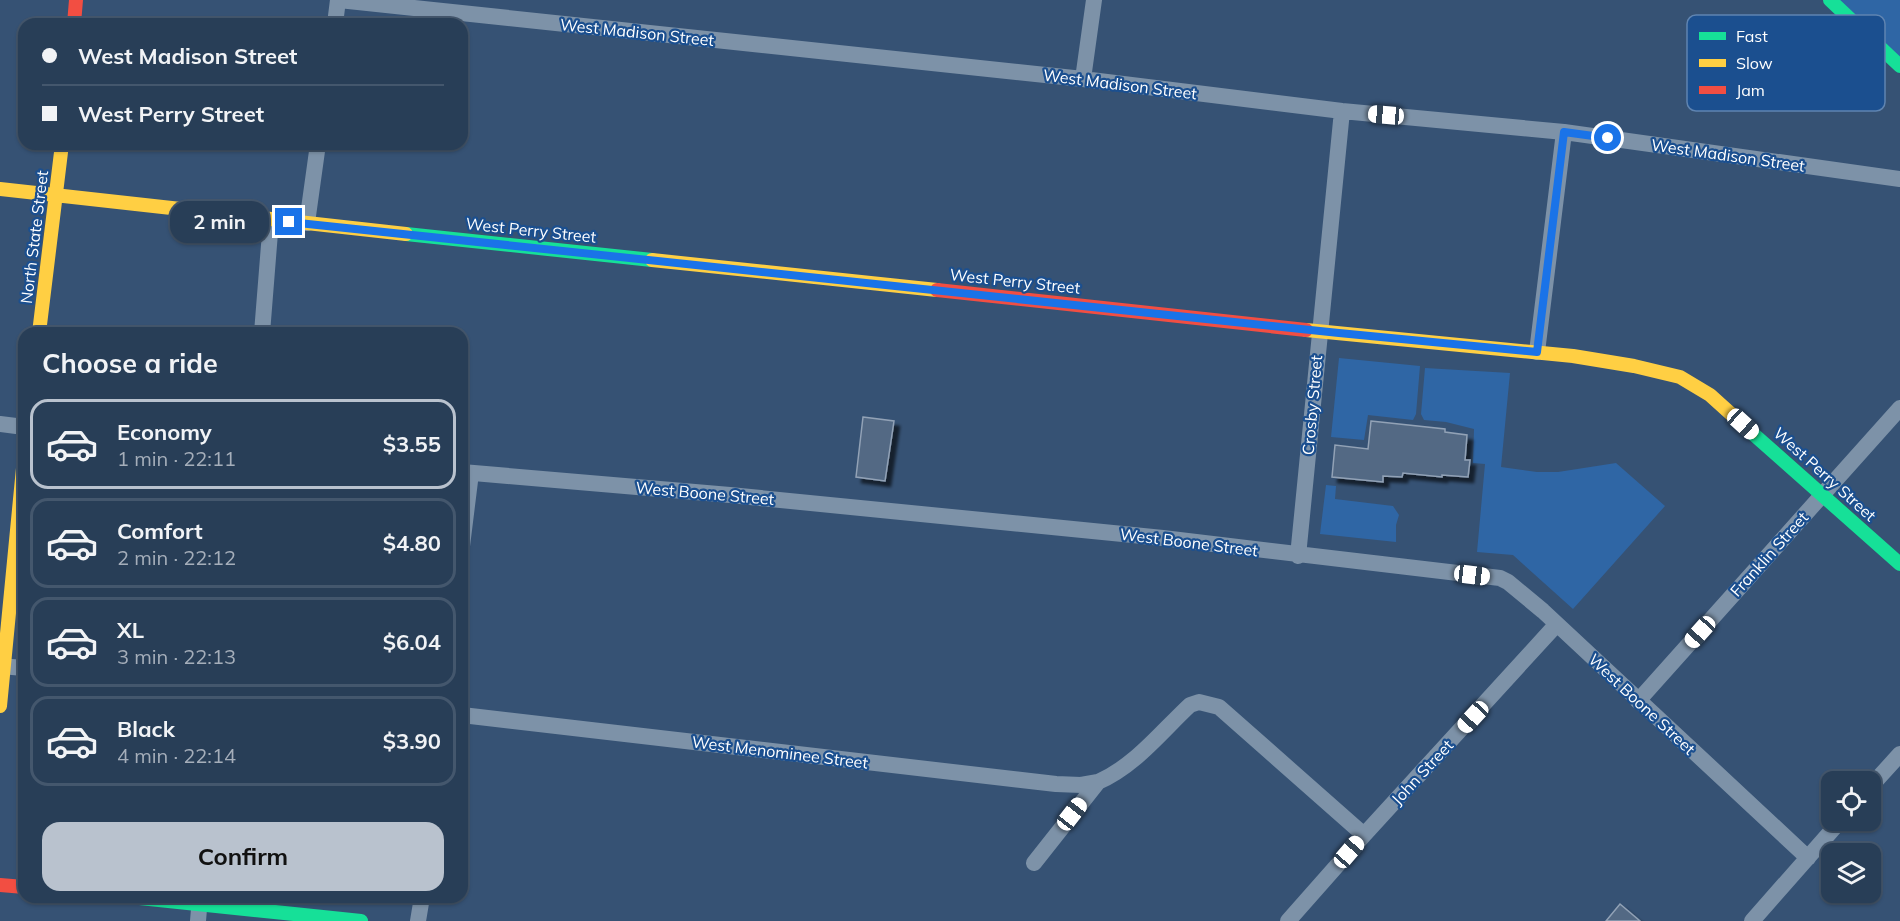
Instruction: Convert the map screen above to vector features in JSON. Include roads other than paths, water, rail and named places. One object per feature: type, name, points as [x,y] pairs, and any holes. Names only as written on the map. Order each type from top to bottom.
[{"type":"street","points":[[74,18],[76,0]]},
{"type":"street","points":[[336,18],[338,0]]},
{"type":"street","name":"West Madison Street","points":[[338,0],[1083,80],[1342,111],[1564,132],[1900,179]]},
{"type":"street","points":[[1083,80],[1094,0]]},
{"type":"street","points":[[1830,0],[1848,6]]},
{"type":"street","points":[[1885,49],[1900,66]]},
{"type":"street","name":"Crosby Street","points":[[1298,556],[1342,111]]},
{"type":"street","points":[[1537,352],[1564,132]]},
{"type":"street","name":"North State Street","points":[[40,327],[61,150]]},
{"type":"street","points":[[307,223],[317,150]]},
{"type":"street","name":"West Perry Street","points":[[0,189],[271,220],[1537,352],[1634,366],[1680,377],[1696,384],[1900,564]]},
{"type":"street","points":[[262,327],[271,220]]},
{"type":"street","name":"Franklin Street","points":[[1638,700],[1900,408]]},
{"type":"street","points":[[0,424],[18,426]]},
{"type":"street","name":"West Boone Street","points":[[468,472],[730,495],[1075,530],[1500,578],[1515,587],[1808,858]]},
{"type":"street","points":[[0,706],[18,515]]},
{"type":"street","name":"John Street","points":[[1288,921],[1556,625]]},
{"type":"street","points":[[2,667],[18,668]]},
{"type":"street","points":[[1034,863],[1098,782],[1128,766],[1190,705],[1199,702],[1219,707],[1364,835]]},
{"type":"street","name":"West Menominee Street","points":[[468,716],[1056,784],[1098,782]]},
{"type":"street","points":[[1881,775],[1900,754]]},
{"type":"street","points":[[1752,921],[1831,831]]},
{"type":"street","points":[[0,885],[18,886]]},
{"type":"street","points":[[198,921],[200,903]]},
{"type":"street","points":[[223,903],[361,921]]},
{"type":"street","points":[[418,921],[421,903]]}]
